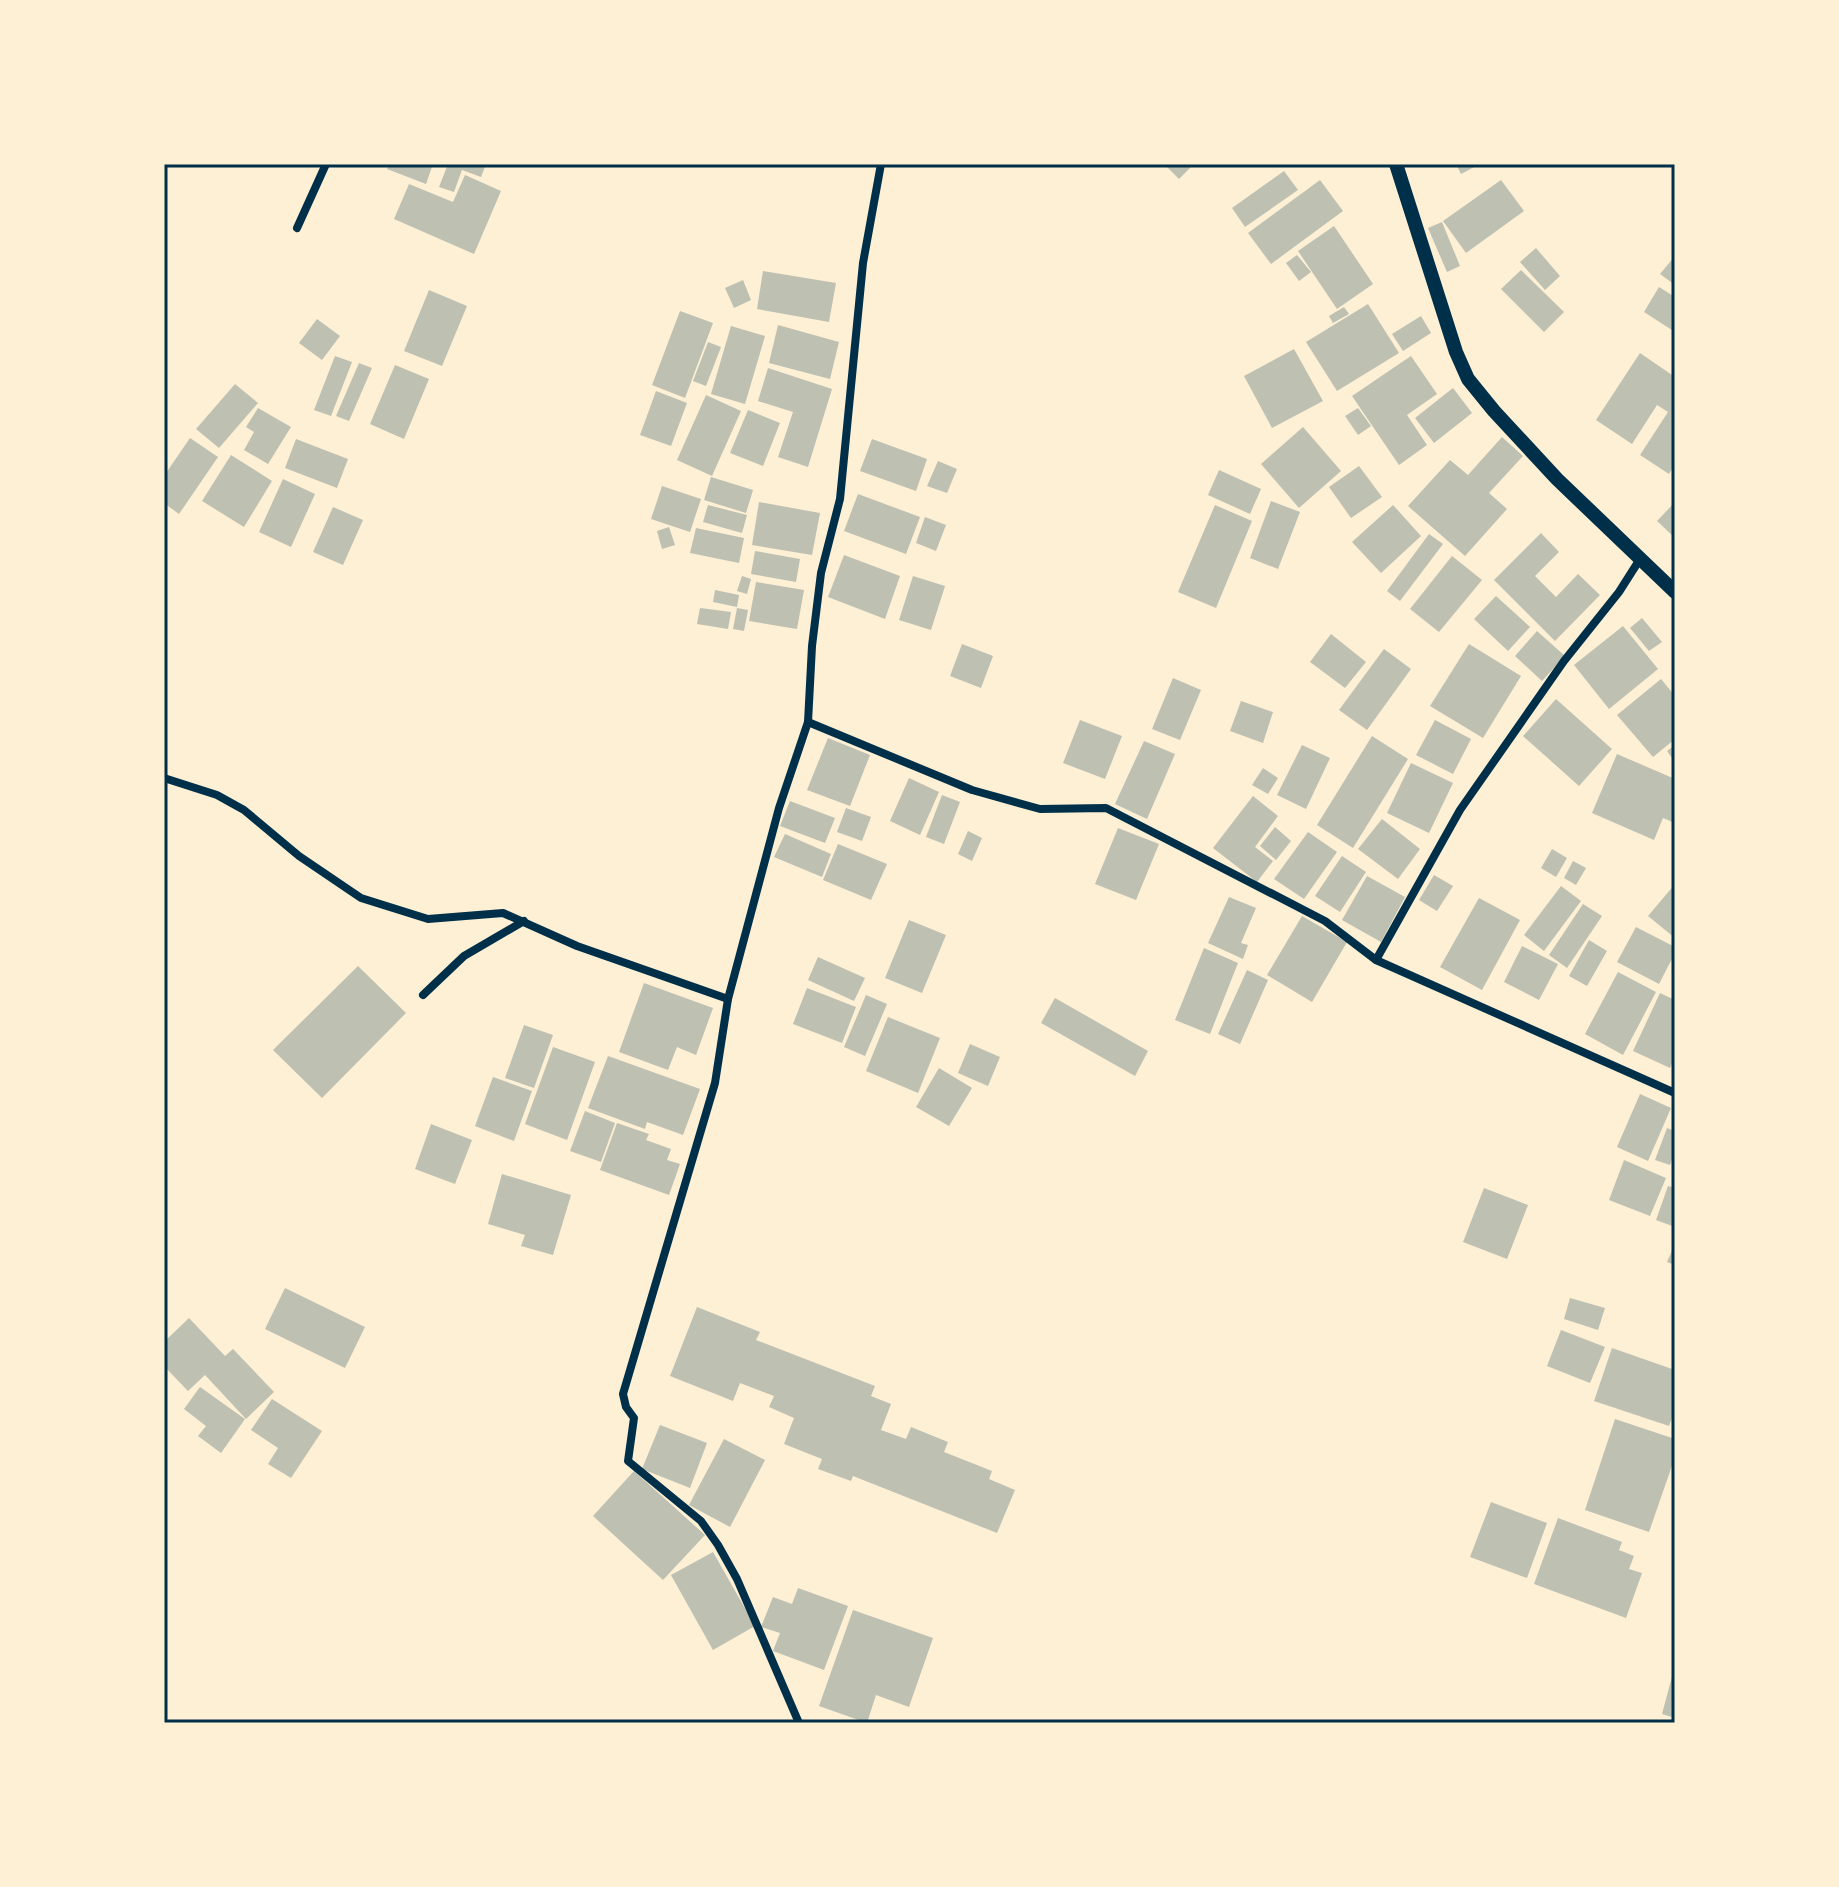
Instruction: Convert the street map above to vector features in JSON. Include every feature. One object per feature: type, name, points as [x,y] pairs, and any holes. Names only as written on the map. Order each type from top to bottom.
[{"type":"street","points":[[297,228],[326,164]]},
{"type":"street","points":[[799,1723],[737,1579],[718,1545],[701,1521],[628,1461],[634,1418],[626,1407],[623,1387],[715,1083],[728,999],[779,808],[808,722],[812,646],[821,573],[840,499],[863,263],[881,164]]},
{"type":"street","points":[[1396,164],[1456,352],[1468,379],[1557,479],[1675,592]]},
{"type":"street","points":[[1376,960],[1460,810],[1640,559]]},
{"type":"street","points":[[808,722],[972,790],[1026,806],[1040,809],[1106,808],[1325,921],[1376,960],[1675,1093]]},
{"type":"street","points":[[164,778],[217,795],[244,810],[299,856],[361,898],[428,919],[503,913],[577,946],[728,999]]},
{"type":"street","points":[[423,995],[464,956],[524,921]]},
{"type":"building","points":[[389,164],[433,164],[426,184],[387,169]]},
{"type":"building","points":[[448,164],[486,164],[481,177],[462,170],[454,192],[439,187]]},
{"type":"building","points":[[1164,164],[1194,164],[1179,179]]},
{"type":"building","points":[[1456,164],[1480,164],[1461,174]]},
{"type":"building","points":[[1284,171],[1298,190],[1245,227],[1232,208]]},
{"type":"building","points":[[465,175],[501,191],[474,254],[394,219],[409,184],[453,202]]},
{"type":"building","points":[[1320,180],[1343,211],[1271,264],[1248,233]]},
{"type":"building","points":[[1501,180],[1524,211],[1466,253],[1443,221]]},
{"type":"building","points":[[1442,222],[1460,266],[1447,272],[1428,228]]},
{"type":"building","points":[[1334,226],[1373,284],[1337,309],[1298,251]]},
{"type":"building","points":[[1536,248],[1560,276],[1545,290],[1520,262]]},
{"type":"building","points":[[1297,255],[1311,272],[1299,281],[1286,263]]},
{"type":"building","points":[[1675,256],[1675,285],[1660,274]]},
{"type":"building","points":[[1521,270],[1564,312],[1544,332],[1501,289]]},
{"type":"building","points":[[763,271],[836,283],[829,322],[757,309]]},
{"type":"building","points":[[743,280],[751,300],[734,308],[725,288]]},
{"type":"building","points":[[1659,287],[1675,297],[1675,332],[1644,312]]},
{"type":"building","points":[[429,290],[467,306],[442,366],[404,351]]},
{"type":"building","points":[[1368,304],[1399,353],[1337,391],[1306,342]]},
{"type":"building","points":[[1344,307],[1349,314],[1333,323],[1329,316]]},
{"type":"building","points":[[680,311],[713,323],[685,398],[652,385]]},
{"type":"building","points":[[1421,316],[1431,333],[1403,351],[1392,334]]},
{"type":"building","points":[[317,319],[340,336],[322,360],[299,343]]},
{"type":"building","points":[[778,325],[839,342],[830,379],[769,363]]},
{"type":"building","points":[[731,326],[765,336],[745,404],[711,394]]},
{"type":"building","points":[[708,342],[721,347],[706,386],[693,381]]},
{"type":"building","points":[[1294,349],[1323,401],[1272,428],[1244,376]]},
{"type":"building","points":[[1640,353],[1675,377],[1675,464],[1669,474],[1640,455],[1668,412],[1657,405],[1632,444],[1596,420]]},
{"type":"building","points":[[335,356],[352,362],[331,416],[314,410]]},
{"type":"building","points":[[1411,356],[1437,394],[1407,415],[1427,445],[1399,465],[1352,396]]},
{"type":"building","points":[[359,363],[372,368],[349,421],[336,416]]},
{"type":"building","points":[[395,365],[429,379],[404,439],[370,424]]},
{"type":"building","points":[[768,368],[832,389],[808,467],[778,457],[793,412],[758,401]]},
{"type":"building","points":[[235,384],[258,403],[219,448],[196,429]]},
{"type":"building","points":[[1453,388],[1472,413],[1434,443],[1415,418]]},
{"type":"building","points":[[656,391],[687,403],[671,446],[640,435]]},
{"type":"building","points":[[706,395],[741,411],[712,476],[677,460]]},
{"type":"building","points":[[258,408],[291,427],[268,464],[244,450],[254,432],[246,427]]},
{"type":"building","points":[[1358,408],[1371,426],[1358,435],[1345,416]]},
{"type":"building","points":[[748,410],[780,423],[763,466],[730,453]]},
{"type":"building","points":[[1303,427],[1341,471],[1299,508],[1261,464]]},
{"type":"building","points":[[1502,437],[1523,456],[1489,493],[1507,509],[1465,556],[1408,506],[1450,460],[1468,475]]},
{"type":"building","points":[[190,438],[218,457],[179,514],[164,503],[164,476]]},
{"type":"building","points":[[296,439],[348,459],[337,488],[285,468]]},
{"type":"building","points":[[872,439],[927,459],[916,491],[860,471]]},
{"type":"building","points":[[231,455],[272,481],[244,527],[202,501]]},
{"type":"building","points":[[938,461],[957,469],[947,493],[927,486]]},
{"type":"building","points":[[1359,466],[1382,497],[1351,518],[1329,487]]},
{"type":"building","points":[[1219,470],[1261,489],[1250,514],[1208,495]]},
{"type":"building","points":[[711,477],[753,490],[746,513],[704,500]]},
{"type":"building","points":[[283,479],[315,494],[291,547],[259,532]]},
{"type":"building","points":[[662,486],[701,499],[690,532],[651,519]]},
{"type":"building","points":[[858,494],[920,517],[906,554],[844,531]]},
{"type":"building","points":[[1271,501],[1300,512],[1278,569],[1250,558]]},
{"type":"building","points":[[759,502],[820,513],[812,555],[752,545]]},
{"type":"building","points":[[1675,502],[1675,538],[1657,521]]},
{"type":"building","points":[[708,505],[747,515],[742,533],[703,522]]},
{"type":"building","points":[[1215,505],[1252,521],[1216,608],[1178,592]]},
{"type":"building","points":[[1393,505],[1421,536],[1381,573],[1352,542]]},
{"type":"building","points":[[333,507],[363,520],[343,565],[313,552]]},
{"type":"building","points":[[925,517],[946,525],[936,551],[916,543]]},
{"type":"building","points":[[669,527],[675,545],[662,549],[657,531]]},
{"type":"building","points":[[696,528],[744,538],[739,563],[690,553]]},
{"type":"building","points":[[1541,533],[1559,552],[1535,576],[1556,597],[1578,574],[1600,595],[1555,641],[1494,580]]},
{"type":"building","points":[[1429,534],[1443,544],[1400,601],[1387,591]]},
{"type":"building","points":[[755,551],[800,559],[796,582],[751,574]]},
{"type":"building","points":[[844,555],[900,576],[885,619],[828,597]]},
{"type":"building","points":[[1452,556],[1482,580],[1439,632],[1410,609]]},
{"type":"building","points":[[742,576],[751,579],[747,594],[737,591]]},
{"type":"building","points":[[913,576],[945,586],[931,630],[899,620]]},
{"type":"building","points":[[756,582],[804,590],[797,629],[749,621]]},
{"type":"building","points":[[715,590],[739,595],[737,607],[713,602]]},
{"type":"building","points":[[1496,596],[1530,627],[1508,651],[1474,619]]},
{"type":"building","points":[[700,608],[731,612],[728,629],[697,624]]},
{"type":"building","points":[[737,608],[748,610],[744,631],[733,629]]},
{"type":"building","points":[[1642,618],[1662,642],[1649,651],[1630,628]]},
{"type":"building","points":[[1623,626],[1658,669],[1609,709],[1574,665]]},
{"type":"building","points":[[1537,631],[1565,656],[1542,681],[1515,656]]},
{"type":"building","points":[[1331,634],[1366,662],[1345,688],[1310,662]]},
{"type":"building","points":[[962,644],[993,656],[981,688],[950,676]]},
{"type":"building","points":[[1469,644],[1521,676],[1483,738],[1430,706]]},
{"type":"building","points":[[1384,649],[1411,669],[1367,730],[1339,710]]},
{"type":"building","points":[[1173,678],[1201,690],[1180,740],[1152,729]]},
{"type":"building","points":[[1661,679],[1675,696],[1675,739],[1653,757],[1617,715]]},
{"type":"building","points":[[1556,699],[1612,749],[1579,786],[1523,736]]},
{"type":"building","points":[[1241,701],[1273,712],[1263,743],[1230,731]]},
{"type":"building","points":[[1080,720],[1122,736],[1105,779],[1063,763]]},
{"type":"building","points":[[1435,720],[1471,739],[1453,774],[1416,755]]},
{"type":"building","points":[[1372,736],[1408,759],[1353,848],[1317,825]]},
{"type":"building","points":[[828,738],[870,755],[850,806],[807,790]]},
{"type":"building","points":[[1144,741],[1175,754],[1147,819],[1115,804]]},
{"type":"building","points":[[1302,745],[1330,758],[1306,809],[1277,795]]},
{"type":"building","points":[[1675,745],[1675,762],[1667,751]]},
{"type":"building","points":[[1617,754],[1675,779],[1675,823],[1663,818],[1654,840],[1592,813]]},
{"type":"building","points":[[1411,763],[1453,783],[1429,833],[1387,813]]},
{"type":"building","points":[[1263,768],[1278,778],[1268,794],[1252,785]]},
{"type":"building","points":[[909,778],[939,792],[920,835],[890,821]]},
{"type":"building","points":[[942,795],[960,802],[944,844],[926,837]]},
{"type":"building","points":[[1253,796],[1278,816],[1255,847],[1273,861],[1257,882],[1213,848]]},
{"type":"building","points":[[790,801],[835,818],[825,843],[780,826]]},
{"type":"building","points":[[846,808],[871,817],[862,841],[837,832]]},
{"type":"building","points":[[1382,819],[1420,849],[1398,879],[1358,849]]},
{"type":"building","points":[[1275,827],[1291,841],[1276,860],[1260,846]]},
{"type":"building","points":[[1118,828],[1159,844],[1136,900],[1095,884]]},
{"type":"building","points":[[968,831],[982,838],[972,861],[958,854]]},
{"type":"building","points":[[1308,832],[1337,852],[1304,899],[1274,879]]},
{"type":"building","points":[[785,834],[831,854],[822,877],[774,857]]},
{"type":"building","points":[[838,844],[887,864],[871,900],[823,880]]},
{"type":"building","points":[[1552,849],[1567,858],[1556,877],[1541,868]]},
{"type":"building","points":[[1342,856],[1366,872],[1340,912],[1315,896]]},
{"type":"building","points":[[1573,861],[1586,868],[1576,885],[1564,878]]},
{"type":"building","points":[[1434,875],[1453,886],[1437,911],[1419,900]]},
{"type":"building","points":[[1367,876],[1405,897],[1381,942],[1342,920]]},
{"type":"building","points":[[1675,884],[1675,938],[1648,916]]},
{"type":"building","points":[[1561,886],[1581,901],[1544,951],[1524,935]]},
{"type":"building","points":[[1229,897],[1256,908],[1241,943],[1248,945],[1243,959],[1208,943]]},
{"type":"building","points":[[1479,898],[1520,920],[1482,990],[1440,967]]},
{"type":"building","points":[[1583,904],[1602,916],[1567,968],[1549,955]]},
{"type":"building","points":[[1302,916],[1347,942],[1312,1002],[1267,975]]},
{"type":"building","points":[[909,920],[946,935],[922,993],[885,978]]},
{"type":"building","points":[[1636,927],[1675,947],[1659,984],[1617,962]]},
{"type":"building","points":[[1589,940],[1607,951],[1587,986],[1569,976]]},
{"type":"building","points":[[1522,946],[1558,964],[1539,1000],[1504,982]]},
{"type":"building","points":[[1204,948],[1238,963],[1210,1034],[1175,1020]]},
{"type":"building","points":[[818,957],[865,978],[854,1001],[808,980]]},
{"type":"building","points":[[358,966],[406,1013],[322,1098],[273,1050]]},
{"type":"building","points":[[1247,970],[1268,980],[1240,1044],[1218,1034]]},
{"type":"building","points":[[1618,972],[1656,992],[1623,1055],[1585,1034]]},
{"type":"building","points":[[644,983],[713,1008],[696,1055],[677,1047],[668,1070],[619,1052]]},
{"type":"building","points":[[807,988],[856,1007],[842,1043],[793,1024]]},
{"type":"building","points":[[1660,993],[1675,1000],[1675,1057],[1670,1068],[1633,1051]]},
{"type":"building","points":[[866,995],[887,1004],[865,1056],[844,1047]]},
{"type":"building","points":[[1055,998],[1148,1051],[1135,1076],[1041,1023]]},
{"type":"building","points":[[888,1017],[940,1038],[918,1093],[866,1071]]},
{"type":"building","points":[[524,1025],[553,1035],[534,1088],[505,1078]]},
{"type":"building","points":[[970,1044],[1000,1057],[988,1086],[958,1073]]},
{"type":"building","points":[[553,1047],[595,1062],[567,1140],[525,1124]]},
{"type":"building","points":[[608,1056],[700,1089],[683,1135],[647,1122],[645,1129],[588,1108]]},
{"type":"building","points":[[939,1068],[972,1088],[949,1126],[916,1107]]},
{"type":"building","points":[[493,1077],[532,1091],[514,1141],[475,1126]]},
{"type":"building","points":[[1640,1094],[1671,1108],[1648,1161],[1617,1147]]},
{"type":"building","points":[[585,1111],[615,1123],[601,1162],[570,1151]]},
{"type":"building","points":[[617,1123],[649,1134],[646,1140],[671,1149],[667,1160],[680,1164],[669,1195],[600,1170]]},
{"type":"building","points":[[431,1124],[472,1140],[455,1184],[415,1169]]},
{"type":"building","points":[[1667,1128],[1675,1131],[1675,1152],[1670,1165],[1655,1160]]},
{"type":"building","points":[[1624,1160],[1666,1178],[1650,1216],[1609,1200]]},
{"type":"building","points":[[502,1174],[571,1195],[553,1255],[521,1246],[525,1235],[488,1224]]},
{"type":"building","points":[[1668,1186],[1675,1188],[1675,1227],[1656,1220]]},
{"type":"building","points":[[1484,1188],[1528,1205],[1507,1259],[1463,1242]]},
{"type":"building","points":[[1675,1244],[1675,1265],[1667,1262]]},
{"type":"building","points":[[285,1288],[365,1327],[345,1368],[265,1329]]},
{"type":"building","points":[[1570,1298],[1605,1308],[1598,1330],[1564,1319]]},
{"type":"building","points":[[697,1307],[760,1332],[756,1340],[875,1386],[871,1396],[891,1404],[881,1430],[906,1439],[911,1427],[948,1442],[944,1452],[992,1471],[989,1479],[1015,1490],[997,1533],[853,1476],[851,1481],[818,1469],[822,1459],[784,1444],[794,1418],[769,1407],[774,1396],[740,1383],[733,1401],[670,1376]]},
{"type":"building","points":[[189,1318],[225,1356],[233,1349],[274,1392],[246,1419],[205,1375],[188,1391],[164,1366],[164,1342]]},
{"type":"building","points":[[1561,1330],[1605,1347],[1590,1383],[1547,1366]]},
{"type":"building","points":[[1612,1348],[1675,1370],[1675,1410],[1669,1426],[1594,1401]]},
{"type":"building","points":[[200,1387],[245,1419],[221,1453],[198,1436],[206,1426],[184,1409]]},
{"type":"building","points":[[272,1399],[322,1431],[291,1478],[268,1464],[278,1448],[251,1430]]},
{"type":"building","points":[[1615,1419],[1675,1439],[1675,1457],[1649,1532],[1585,1510]]},
{"type":"building","points":[[660,1425],[707,1443],[690,1488],[642,1469]]},
{"type":"building","points":[[724,1439],[765,1460],[730,1527],[689,1505]]},
{"type":"building","points":[[634,1471],[705,1535],[663,1580],[593,1516]]},
{"type":"building","points":[[1491,1502],[1547,1523],[1527,1578],[1470,1557]]},
{"type":"building","points":[[1558,1518],[1622,1542],[1619,1550],[1634,1556],[1629,1569],[1642,1573],[1626,1618],[1534,1584]]},
{"type":"building","points":[[713,1552],[755,1626],[713,1650],[671,1575]]},
{"type":"building","points":[[798,1588],[848,1606],[824,1670],[773,1651],[780,1633],[761,1627],[773,1597],[792,1604]]},
{"type":"building","points":[[853,1610],[933,1638],[909,1707],[876,1695],[867,1723],[819,1706]]},
{"type":"building","points":[[1675,1669],[1675,1718],[1662,1714]]}]
